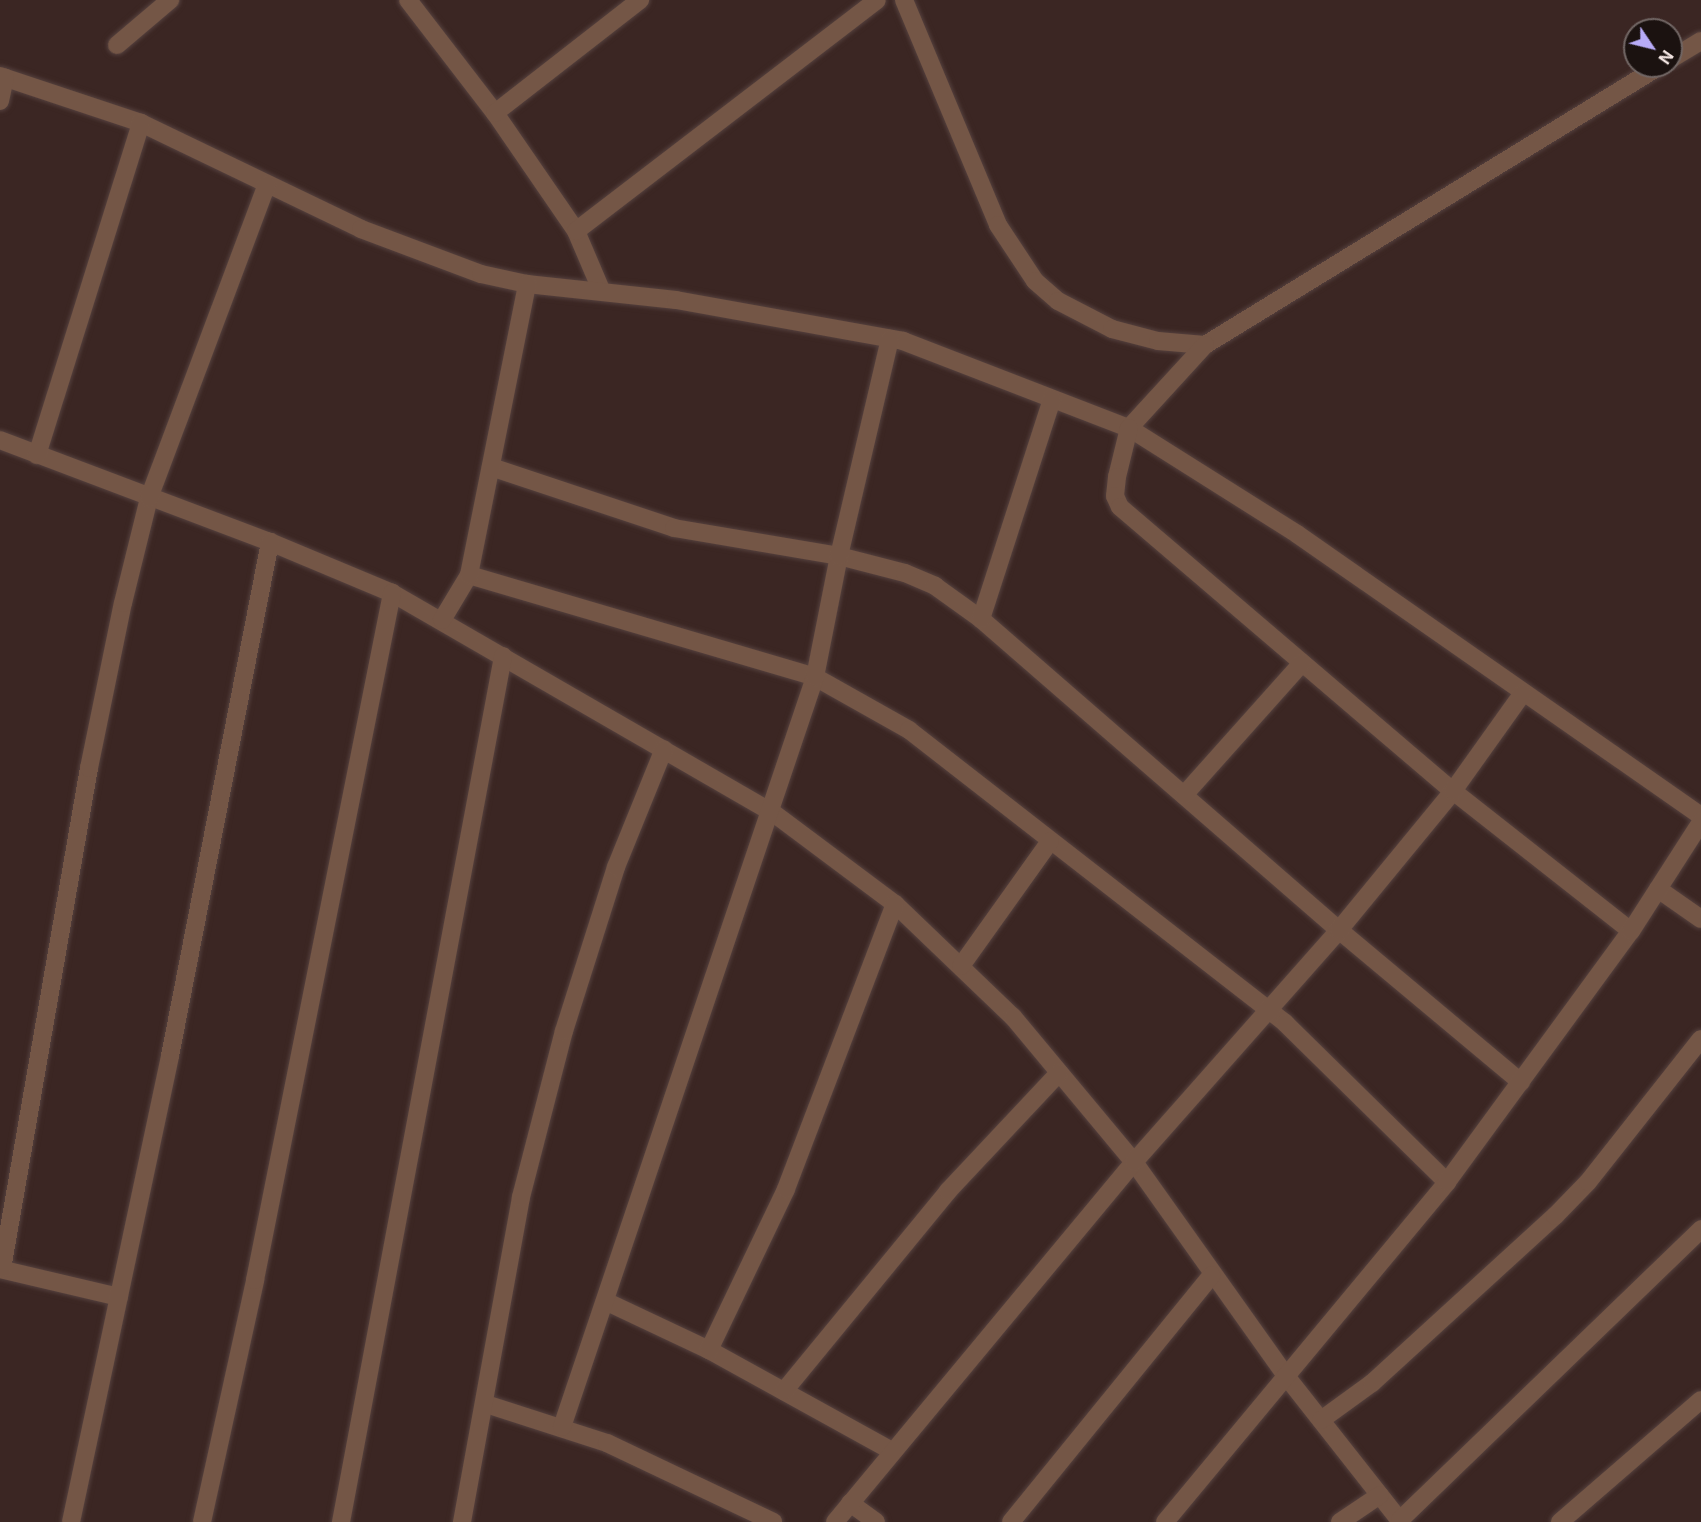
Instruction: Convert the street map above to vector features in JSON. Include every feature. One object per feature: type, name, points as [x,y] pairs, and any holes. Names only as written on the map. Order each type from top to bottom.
[{"type":"street","points":[[117,45],[170,0]]},
{"type":"street","points":[[408,0],[495,113],[576,231],[602,292]]},
{"type":"street","points":[[495,113],[640,0]]},
{"type":"street","points":[[576,231],[877,0]]},
{"type":"street","points":[[904,0],[998,225],[1035,281],[1058,301],[1112,329],[1158,340],[1205,345]]},
{"type":"street","points":[[1683,52],[1701,41]]},
{"type":"street","points":[[0,101],[3,77],[141,123],[422,255],[527,284],[676,300],[903,341],[1129,428],[1297,534],[1701,816]]},
{"type":"street","points":[[1630,932],[1453,791],[1302,663],[1120,507],[1115,495],[1129,428],[1205,345],[1640,78]]},
{"type":"street","points":[[37,455],[141,123]]},
{"type":"street","points":[[119,1297],[1,1269],[89,768],[123,603],[149,498],[267,184]]},
{"type":"street","points":[[442,620],[469,575],[527,284]]},
{"type":"street","points":[[562,1427],[772,812],[815,677],[839,556],[890,339]]},
{"type":"street","points":[[981,619],[1023,481],[1052,399]]},
{"type":"street","points":[[0,440],[270,542],[392,593],[772,812],[895,904],[1012,1017],[1134,1162],[1212,1275],[1286,1376],[1400,1521],[1701,1229]]},
{"type":"street","points":[[491,467],[674,528],[839,556],[905,573],[935,586],[981,619],[1339,930],[1521,1082]]},
{"type":"street","points":[[71,1522],[119,1297],[270,542]]},
{"type":"street","points":[[469,575],[815,677],[909,730],[1265,1010],[1285,1023],[1447,1182]]},
{"type":"street","points":[[202,1522],[257,1268],[392,593]]},
{"type":"street","points":[[341,1522],[503,656]]},
{"type":"street","points":[[1184,795],[1302,663]]},
{"type":"street","points":[[835,1522],[891,1450],[1134,1162],[1265,1010],[1339,930],[1453,791],[1523,693]]},
{"type":"street","points":[[462,1522],[486,1404],[521,1197],[564,1031],[616,867],[664,749]]},
{"type":"street","points":[[1165,1522],[1447,1182],[1630,932],[1701,822]]},
{"type":"street","points":[[961,966],[1050,841]]},
{"type":"street","points":[[1658,889],[1701,919]]},
{"type":"street","points":[[709,1350],[786,1189],[895,904]]},
{"type":"street","points":[[1321,1420],[1372,1383],[1588,1182],[1701,1039]]},
{"type":"street","points":[[784,1391],[948,1191],[1059,1073]]},
{"type":"street","points":[[1011,1522],[1212,1275]]},
{"type":"street","points":[[605,1301],[709,1350],[891,1450]]},
{"type":"street","points":[[1560,1522],[1701,1400]]},
{"type":"street","points":[[486,1404],[562,1427],[660,1466],[773,1522]]},
{"type":"street","points":[[1340,1522],[1380,1495]]},
{"type":"street","points":[[850,1503],[876,1522]]}]
